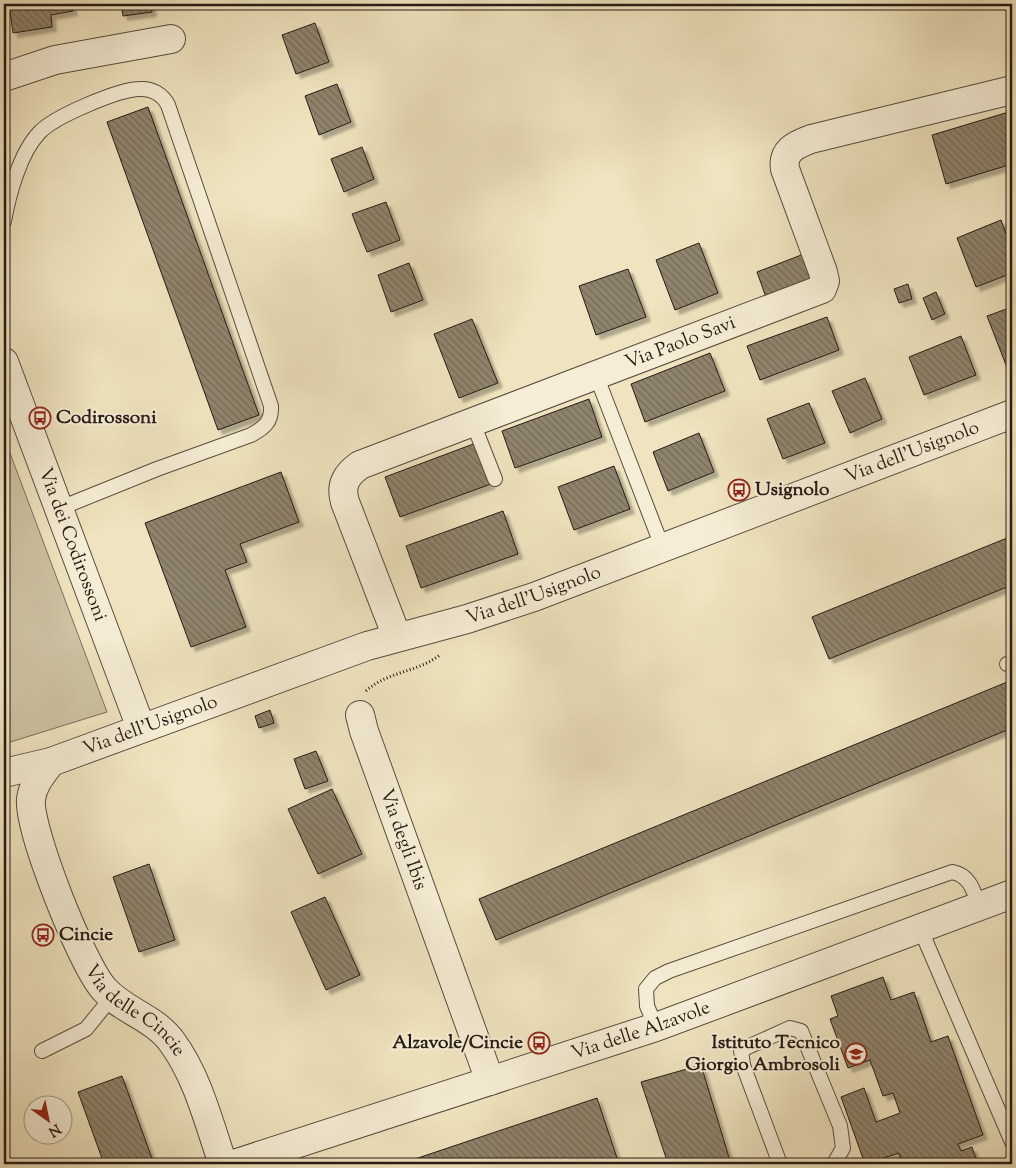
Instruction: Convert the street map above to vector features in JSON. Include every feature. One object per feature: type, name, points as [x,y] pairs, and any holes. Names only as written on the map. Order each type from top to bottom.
[{"type":"street","points":[[4,77],[55,60],[171,39]]},
{"type":"street","name":"Via Paolo Savi","points":[[397,637],[345,502],[344,482],[348,476],[360,466],[822,289],[825,281],[823,272],[786,169],[786,155],[790,149],[811,139],[1012,90]]},
{"type":"street","name":"Via dei Codirossoni","points":[[4,362],[141,728]]},
{"type":"street","name":"Via dell'Usignolo","points":[[50,762],[397,637],[510,606],[1012,414]]},
{"type":"street","name":"Via degli Ibis","points":[[360,715],[364,731],[490,1081]]},
{"type":"street","points":[[4,773],[50,762]]},
{"type":"street","name":"Via delle Cincie","points":[[50,762],[34,785],[31,797],[36,830],[73,932],[95,978],[112,997],[154,1022],[178,1050],[193,1080],[223,1164]]},
{"type":"street","name":"Via delle Alzavole","points":[[234,1164],[656,1026],[1012,894]]},
{"type":"lane","points":[[4,221],[18,171],[32,142],[46,127],[68,114],[131,90],[150,90],[162,96],[168,105],[272,406],[270,420],[265,426],[251,435],[157,469],[58,509]]},
{"type":"lane","points":[[596,375],[663,549]]},
{"type":"lane","points":[[473,423],[495,479]]},
{"type":"lane","points":[[656,1026],[647,1006],[646,989],[655,978],[669,971],[952,872],[959,873],[971,885],[979,906]]},
{"type":"lane","points":[[920,928],[1012,1142]]},
{"type":"lane","points":[[42,1051],[86,1029],[112,997]]},
{"type":"lane","points":[[780,1164],[743,1064],[740,1050],[790,1028],[801,1031],[840,1126],[843,1148],[834,1164]]},
{"type":"path","points":[[360,715],[364,692],[378,680],[429,663],[445,650]]},
{"type":"shaded area","points":[[4,437],[107,712],[4,744]]},
{"type":"building","points":[[9,4],[71,4],[73,11],[51,15],[52,27],[13,33]]},
{"type":"building","points":[[121,4],[151,4],[152,12],[123,16]]},
{"type":"building","points":[[315,23],[329,62],[296,74],[282,35]]},
{"type":"building","points":[[337,84],[351,122],[319,135],[305,96]]},
{"type":"building","points":[[148,107],[259,415],[218,430],[107,122]]},
{"type":"building","points":[[1012,111],[1012,164],[946,184],[932,135]]},
{"type":"building","points":[[362,147],[374,179],[344,192],[331,159]]},
{"type":"building","points":[[386,202],[400,240],[367,252],[352,214]]},
{"type":"building","points":[[1001,220],[1012,250],[1012,273],[976,287],[957,238]]},
{"type":"building","points":[[699,243],[718,293],[675,310],[656,260]]},
{"type":"building","points":[[809,252],[820,280],[767,300],[757,272]]},
{"type":"building","points":[[409,263],[423,300],[391,312],[378,275]]},
{"type":"building","points":[[628,269],[646,317],[596,335],[579,286]]},
{"type":"building","points":[[908,284],[912,299],[899,303],[894,289]]},
{"type":"building","points":[[936,292],[945,314],[932,320],[923,298]]},
{"type":"building","points":[[1012,307],[1012,363],[1006,365],[987,316]]},
{"type":"building","points":[[827,317],[839,350],[760,380],[747,346]]},
{"type":"building","points":[[472,319],[498,383],[459,398],[434,334]]},
{"type":"building","points":[[961,336],[976,375],[924,395],[909,357]]},
{"type":"building","points":[[710,353],[725,391],[645,422],[631,384]]},
{"type":"building","points":[[865,378],[882,419],[850,433],[832,391]]},
{"type":"building","points":[[589,399],[602,437],[515,468],[502,431]]},
{"type":"building","points":[[809,403],[825,443],[783,459],[767,419]]},
{"type":"building","points":[[699,433],[714,472],[668,491],[653,452]]},
{"type":"building","points":[[476,443],[491,484],[400,517],[385,477]]},
{"type":"building","points":[[614,466],[630,509],[574,530],[558,487]]},
{"type":"building","points":[[281,472],[299,522],[240,544],[247,562],[225,570],[246,627],[191,647],[145,523]]},
{"type":"building","points":[[503,511],[518,554],[421,588],[406,546]]},
{"type":"building","points":[[1012,536],[1012,585],[829,659],[812,617]]},
{"type":"building","points":[[1012,680],[1012,728],[496,940],[479,899]]},
{"type":"building","points":[[270,710],[274,723],[259,728],[255,716]]},
{"type":"building","points":[[316,751],[328,781],[305,789],[294,759]]},
{"type":"building","points":[[332,789],[362,854],[318,874],[288,809]]},
{"type":"building","points":[[149,864],[175,940],[139,952],[113,877]]},
{"type":"building","points":[[325,897],[360,975],[326,990],[291,912]]},
{"type":"building","points":[[883,977],[891,1000],[914,992],[931,1042],[948,1036],[983,1135],[958,1144],[961,1151],[972,1147],[978,1164],[902,1164],[899,1153],[865,1164],[841,1097],[864,1088],[876,1122],[900,1113],[893,1093],[883,1096],[870,1060],[848,1068],[830,1019],[838,1016],[831,996]]},
{"type":"building","points":[[701,1065],[731,1164],[668,1164],[641,1082]]},
{"type":"building","points":[[122,1076],[154,1164],[104,1164],[78,1092]]},
{"type":"building","points":[[597,1098],[619,1164],[400,1164]]},
{"type":"place","name":"Codirossoni","points":[[40,418]]},
{"type":"place","name":"Usignolo","points":[[739,490]]},
{"type":"place","name":"Cincie","points":[[43,935]]},
{"type":"place","name":"Alzavole/Cincie","points":[[539,1043]]},
{"type":"place","name":"Istituto Tecnico Giorgio Ambrosoli","points":[[856,1054]]}]
